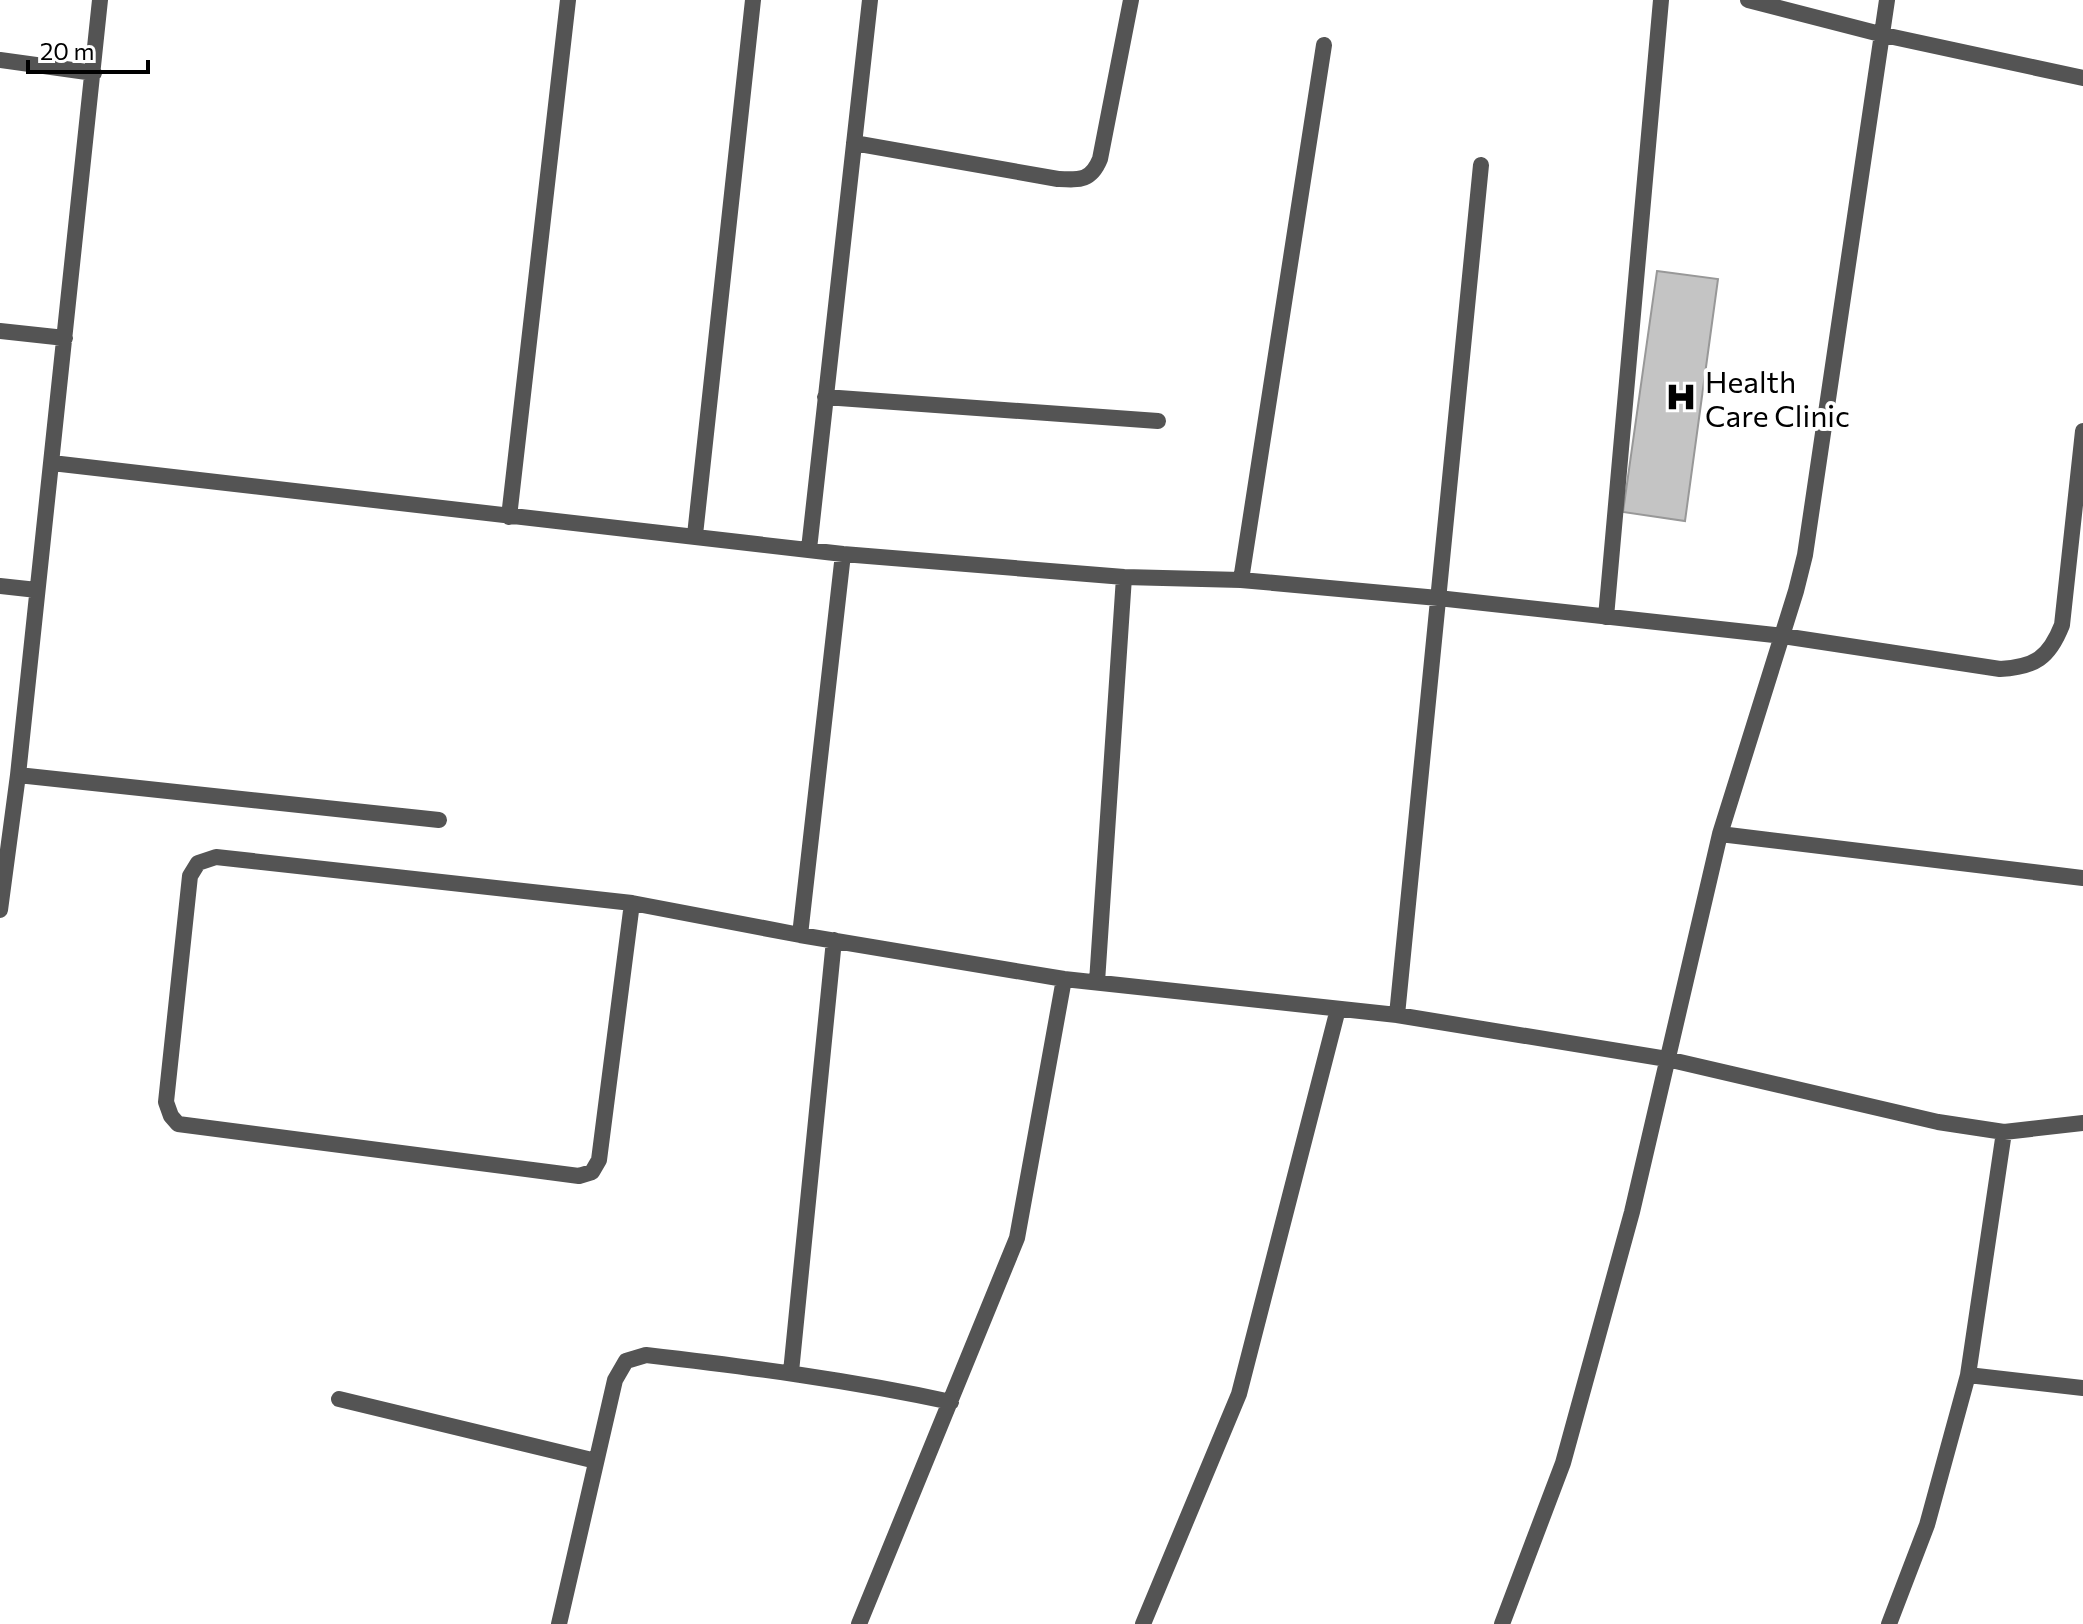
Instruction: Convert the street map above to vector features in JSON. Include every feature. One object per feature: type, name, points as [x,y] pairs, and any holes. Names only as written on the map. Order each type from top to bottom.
[{"type":"street","points":[[0,910],[11,784],[52,463],[100,0]]},
{"type":"street","points":[[509,517],[568,0]]},
{"type":"street","points":[[695,535],[753,0]]},
{"type":"street","points":[[809,549],[870,0]]},
{"type":"street","points":[[854,143],[1058,179],[1086,178],[1095,172],[1100,159],[1131,0]]},
{"type":"street","points":[[1606,617],[1661,0]]},
{"type":"street","points":[[1748,0],[1884,35],[2083,78]]},
{"type":"street","points":[[1502,1624],[1563,1463],[1632,1212],[1720,834],[1783,636],[1805,555],[1887,0]]},
{"type":"street","points":[[1241,580],[1324,45]]},
{"type":"street","points":[[0,60],[94,73]]},
{"type":"street","points":[[1397,1015],[1481,165]]},
{"type":"street","points":[[0,331],[65,338]]},
{"type":"street","points":[[825,397],[1158,421]]},
{"type":"street","points":[[52,463],[843,554],[1124,577],[1241,580],[1438,598],[1783,636],[2000,669],[2023,668],[2041,659],[2054,645],[2062,625],[2083,431]]},
{"type":"street","points":[[800,935],[843,554]]},
{"type":"street","points":[[1097,982],[1124,577]]},
{"type":"street","points":[[0,586],[37,590]]},
{"type":"street","points":[[11,784],[439,820]]},
{"type":"street","points":[[1720,834],[2083,878]]},
{"type":"street","points":[[632,903],[599,1160],[592,1172],[579,1176],[348,1147],[178,1124],[171,1116],[166,1102],[190,876],[198,863],[216,857],[632,903],[800,935],[1064,979],[1397,1015],[1667,1059],[1938,1122],[2004,1132],[2083,1123]]},
{"type":"street","points":[[791,1372],[834,940]]},
{"type":"street","points":[[859,1624],[1017,1238],[1064,979]]},
{"type":"street","points":[[1143,1624],[1239,1394],[1338,1009]]},
{"type":"street","points":[[1889,1624],[1927,1525],[1968,1375],[2004,1132]]},
{"type":"street","points":[[559,1624],[615,1380],[626,1361],[646,1355],[791,1372],[870,1384],[951,1402]]},
{"type":"street","points":[[1968,1375],[2083,1388]]},
{"type":"street","points":[[339,1399],[596,1461]]},
{"type":"building","points":[[1657,271],[1718,279],[1685,521],[1623,512]]},
{"type":"place","name":"Health Care Clinic","points":[[1681,397]]}]
